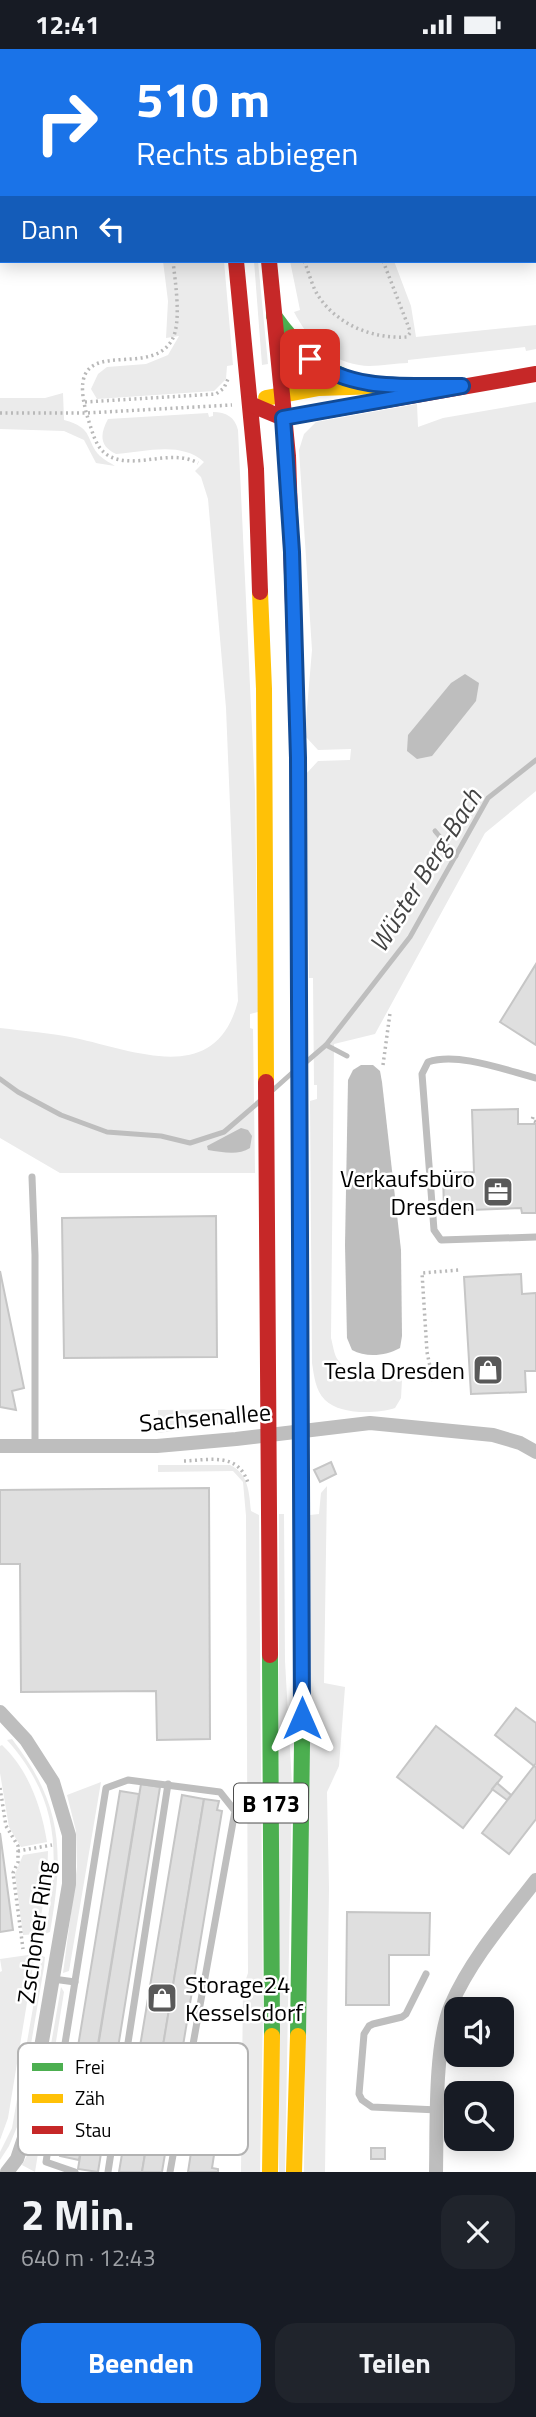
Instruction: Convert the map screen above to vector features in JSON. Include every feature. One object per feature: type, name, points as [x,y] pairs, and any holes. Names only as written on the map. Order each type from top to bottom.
[{"type":"main road","name":"B 173","points":[[236,263],[256,469],[264,689],[272,2007],[270,2172]]},
{"type":"main road","name":"B 173","points":[[268,263],[283,418],[292,552],[297,691],[302,1771],[294,2172]]},
{"type":"main road","points":[[274,316],[290,339],[320,367],[337,376],[368,385]]},
{"type":"main road","points":[[250,404],[283,418],[536,374]]},
{"type":"main road","points":[[250,404],[281,393],[368,385],[462,386]]},
{"type":"street","name":"Sachsenallee","points":[[0,1446],[157,1446],[370,1423],[493,1435],[520,1443],[536,1452]]},
{"type":"street","name":"Zschoner Ring","points":[[0,1712],[26,1739],[53,1782],[69,1835],[69,1884],[41,2043]]},
{"type":"street","points":[[436,2172],[440,2051],[450,2007],[475,1961],[536,1880]]},
{"type":"street","name":"Zschoner Ring","points":[[6,2172],[18,2155]]},
{"type":"lane","points":[[536,1078],[447,1058],[428,1062],[422,1074],[434,1230],[441,1240],[536,1237]]},
{"type":"lane","points":[[32,1177],[36,1255],[35,1446]]},
{"type":"lane","points":[[65,2043],[106,1788],[128,1780],[220,1792],[235,1811],[193,2043]]},
{"type":"lane","points":[[128,2043],[168,1784]]},
{"type":"lane","points":[[426,1974],[406,2014],[373,2024],[366,2030],[362,2040],[359,2094],[362,2100],[372,2107],[438,2110]]},
{"type":"lane","points":[[52,1979],[75,1982]]},
{"type":"lane","points":[[47,2155],[46,2162],[75,2172]]},
{"type":"path","points":[[173,263],[178,308],[172,340],[155,356],[105,360],[92,365],[86,373],[83,385],[86,413],[98,446],[106,454],[120,460],[186,457],[198,463]]},
{"type":"path","points":[[305,263],[319,297],[342,320],[367,333],[389,338],[407,337],[410,333],[384,263]]},
{"type":"path","points":[[85,402],[216,394],[224,388],[230,372]]},
{"type":"path","points":[[0,413],[86,413],[250,404]]},
{"type":"path","points":[[383,1065],[390,1013]]},
{"type":"path","points":[[433,1381],[427,1352],[422,1273],[458,1270]]},
{"type":"path","points":[[173,1461],[227,1460],[238,1465],[246,1474],[251,1492]]},
{"type":"path","points":[[0,1788],[6,1826],[18,1846],[18,1862],[13,1873],[23,1949]]},
{"type":"path","points":[[18,1851],[52,1845]]},
{"type":"shaded area","points":[[163,263],[224,263],[233,365],[227,366],[226,379],[214,391],[97,399],[91,389],[98,374],[107,367],[146,364],[168,355],[179,336],[166,338],[168,301]]},
{"type":"shaded area","points":[[254,263],[258,263],[268,364],[262,365]]},
{"type":"shaded area","points":[[290,263],[395,263],[411,306],[416,337],[536,325],[536,349],[526,351],[525,347],[365,366],[337,358],[320,347],[294,312],[300,310]]},
{"type":"shaded area","points":[[63,393],[64,420],[81,427],[100,456],[115,466],[96,463],[84,440],[64,431],[0,429],[0,398],[45,398]]},
{"type":"shaded area","points":[[536,402],[536,791],[485,833],[375,1034],[334,1044],[331,1338],[337,1358],[351,1372],[376,1379],[402,1380],[401,1398],[395,1408],[368,1412],[349,1411],[325,1400],[319,1392],[312,1363],[310,1101],[317,1099],[317,1085],[314,1085],[313,978],[309,978],[306,774],[318,761],[350,760],[351,749],[318,750],[306,737],[305,732],[312,650],[299,450],[304,434],[316,422],[417,404],[418,427],[443,418]]},
{"type":"shaded area","points":[[213,412],[229,416],[238,430],[255,792],[258,1012],[250,1014],[250,1028],[253,1029],[255,1173],[60,1173],[0,1138],[0,1028],[66,1036],[148,1055],[171,1057],[193,1054],[212,1045],[227,1028],[238,1001],[226,708],[208,499],[201,477],[195,471],[204,462],[185,452],[174,450],[116,454],[106,447],[103,439],[103,430],[108,419],[208,413],[209,417],[213,416]]},
{"type":"shaded area","points":[[465,674],[479,683],[476,701],[432,756],[417,759],[407,751],[408,735],[451,683]]},
{"type":"shaded area","points":[[361,1065],[373,1065],[380,1071],[401,1250],[400,1348],[376,1355],[352,1350],[347,1338],[345,1245],[348,1080],[353,1070]]},
{"type":"shaded area","points":[[241,1128],[248,1130],[252,1136],[250,1148],[235,1153],[208,1150],[207,1146]]},
{"type":"shaded area","points":[[247,1409],[213,1426],[158,1433],[158,1410]]},
{"type":"shaded area","points":[[158,1465],[230,1465],[241,1473],[248,1491],[251,1511],[259,1515],[263,2010],[260,2172],[241,2172],[241,2155],[248,2155],[248,2043],[242,2043],[243,1988],[248,1973],[246,1516],[243,1482],[233,1471],[158,1472]]},
{"type":"shaded area","points":[[327,1486],[324,1683],[345,1687],[339,1766],[327,1792],[329,1888],[325,2172],[304,2172],[310,1515],[319,1514],[321,1493]]},
{"type":"shaded area","points":[[279,1514],[284,1514],[285,1661],[292,1785],[285,2172],[279,2172]]},
{"type":"shaded area","points":[[12,1739],[41,1786],[55,1830],[57,1877],[50,1932],[45,1934],[53,1880],[52,1832],[38,1786],[7,1740]]},
{"type":"shaded area","points":[[2,1745],[27,1778],[41,1815],[47,1842],[21,1847],[9,1827],[0,1773]]},
{"type":"shaded area","points":[[101,1782],[69,1971],[63,1973],[77,1867],[76,1831],[67,1795]]},
{"type":"shaded area","points":[[48,1851],[47,1881],[38,1934],[23,1935],[15,1874],[23,1855]]},
{"type":"shaded area","points":[[35,1954],[20,2043],[18,2043],[8,2118],[0,2140],[2,1971],[0,1959]]},
{"type":"shaded area","points":[[42,1956],[45,1957],[44,1967],[31,2043],[27,2043]]},
{"type":"shaded area","points":[[61,1987],[64,1992],[56,2043],[51,2043]]},
{"type":"shaded area","points":[[18,2094],[17,2127],[0,2160],[0,2152],[12,2128]]},
{"type":"shaded area","points":[[27,2155],[38,2155],[35,2172],[22,2165]]},
{"type":"building","points":[[536,964],[536,1045],[500,1022]]},
{"type":"building","points":[[518,1109],[518,1124],[536,1124],[536,1213],[522,1213],[521,1208],[444,1211],[443,1173],[474,1172],[472,1110]]},
{"type":"building","points":[[216,1216],[217,1357],[64,1358],[62,1218]]},
{"type":"building","points":[[0,1271],[24,1388],[12,1391],[16,1410],[0,1407]]},
{"type":"building","points":[[521,1274],[522,1294],[536,1293],[536,1371],[525,1371],[526,1392],[471,1394],[464,1277]]},
{"type":"building","points":[[331,1462],[336,1474],[320,1482],[314,1470]]},
{"type":"building","points":[[209,1488],[210,1739],[157,1740],[156,1691],[21,1692],[20,1564],[0,1564],[0,1490]]},
{"type":"building","points":[[516,1708],[536,1723],[534,1766],[495,1735]]},
{"type":"building","points":[[436,1726],[502,1777],[463,1828],[397,1777]]},
{"type":"building","points":[[534,1766],[536,1819],[509,1854],[482,1833]]},
{"type":"building","points":[[497,1783],[511,1795],[507,1800],[492,1789]]},
{"type":"building","points":[[141,1784],[160,1787],[119,2043],[99,2043]]},
{"type":"building","points":[[120,1791],[139,1794],[98,2043],[79,2043]]},
{"type":"building","points":[[182,1795],[204,1799],[163,2043],[141,2043]]},
{"type":"building","points":[[204,1799],[219,1801],[217,1810],[222,1811],[183,2043],[163,2043]]},
{"type":"building","points":[[0,1833],[13,1930],[0,1932]]},
{"type":"building","points":[[347,1912],[430,1913],[429,1955],[389,1955],[389,2005],[346,2005]]},
{"type":"building","points":[[371,2148],[385,2148],[385,2159],[371,2159]]},
{"type":"building","points":[[60,2155],[80,2155],[79,2160]]},
{"type":"building","points":[[80,2155],[101,2155],[98,2172],[78,2169]]},
{"type":"building","points":[[122,2155],[145,2155],[142,2172],[119,2172]]},
{"type":"building","points":[[145,2155],[165,2155],[162,2172],[142,2172]]},
{"type":"building","points":[[191,2155],[214,2155],[212,2168],[218,2169],[218,2172],[188,2172]]},
{"type":"waterway","name":"Wüster Berg-Bach","points":[[305,1063],[326,1045],[410,937],[488,798],[536,760]]},
{"type":"waterway","points":[[435,831],[456,856]]},
{"type":"waterway","points":[[326,1045],[347,1056]]},
{"type":"waterway","name":"Wüster Berg-Bach","points":[[273,1090],[292,1073]]},
{"type":"waterway","name":"Wüster Berg-Bach","points":[[0,1079],[61,1115],[107,1132],[161,1136],[190,1143],[224,1132],[260,1101]]},
{"type":"traffic: fast","points":[[274,316],[309,356],[356,381]]},
{"type":"traffic: fast","points":[[295,664],[299,1006]]},
{"type":"traffic: fast","points":[[298,2036],[302,1744],[301,1481]]},
{"type":"traffic: fast","points":[[270,1655],[272,2036]]},
{"type":"traffic: slow","points":[[266,398],[319,388],[411,385]]},
{"type":"traffic: slow","points":[[260,592],[264,689],[266,1082]]},
{"type":"traffic: slow","points":[[299,1006],[301,1481]]},
{"type":"traffic: slow","points":[[270,2172],[272,2036]]},
{"type":"traffic: slow","points":[[294,2172],[298,2036]]},
{"type":"traffic: jam","points":[[236,263],[256,469],[260,592]]},
{"type":"traffic: jam","points":[[269,263],[288,456],[295,664]]},
{"type":"traffic: jam","points":[[250,404],[283,418],[536,374]]},
{"type":"traffic: jam","points":[[266,1082],[270,1655]]},
{"type":"place","name":"Verkaufsbüro Dresden","points":[[498,1192]]},
{"type":"place","name":"Tesla Dresden","points":[[488,1370]]},
{"type":"place","name":"Storage24 Kesselsdorf","points":[[162,1998]]},
{"type":"route","points":[[302,1718],[298,758],[288,456],[283,418],[462,386],[368,385],[337,376],[310,359]]}]
